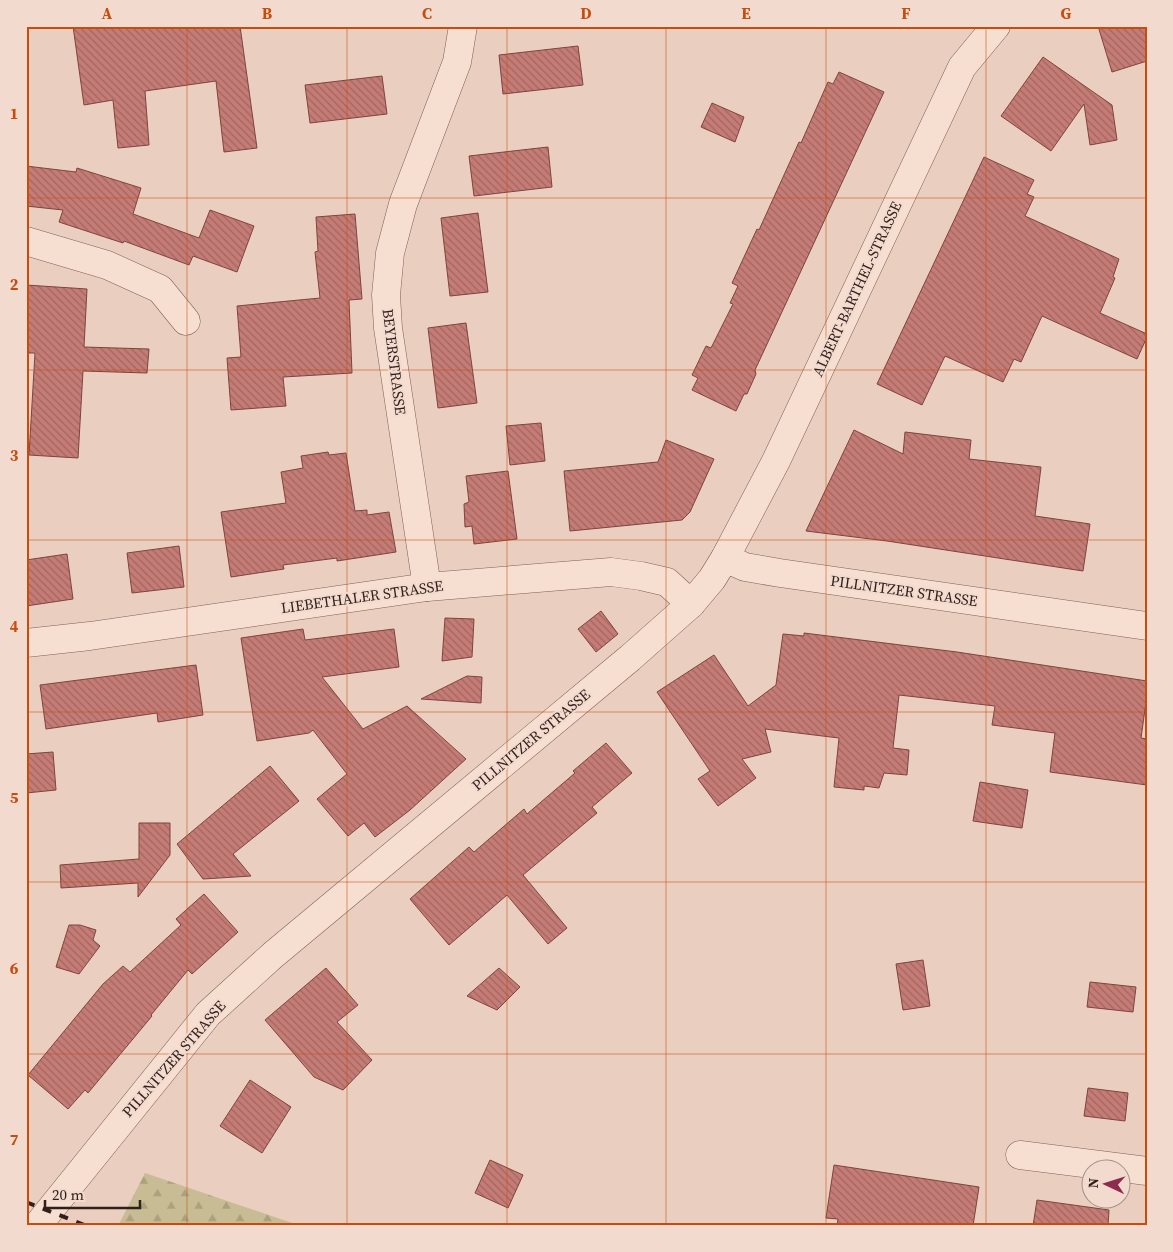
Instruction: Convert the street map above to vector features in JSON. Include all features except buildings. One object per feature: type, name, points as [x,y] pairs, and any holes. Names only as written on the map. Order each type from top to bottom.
[{"type":"street","name":"BEYERSTRASSE","points":[[426,587],[388,328],[386,295],[390,254],[403,204],[457,62],[463,26]]},
{"type":"street","name":"ALBERT-BARTHEL-STRASSE","points":[[725,558],[776,461],[962,66],[996,26]]},
{"type":"street","points":[[26,241],[107,266],[160,289],[186,321]]},
{"type":"street","name":"PILLNITZER STRASSE","points":[[37,1226],[208,1014],[273,955],[630,658],[691,604],[712,579],[725,558],[745,567],[780,573],[1147,626]]},
{"type":"street","name":"LIEBETHALER STRASSE","points":[[26,643],[90,636],[426,587],[611,572],[667,582],[691,604]]},
{"type":"street","points":[[1020,1155],[1147,1172]]},
{"type":"green space","points":[[145,1173],[301,1226],[118,1226]]},
{"type":"railway","points":[[26,1202],[87,1226]]}]
